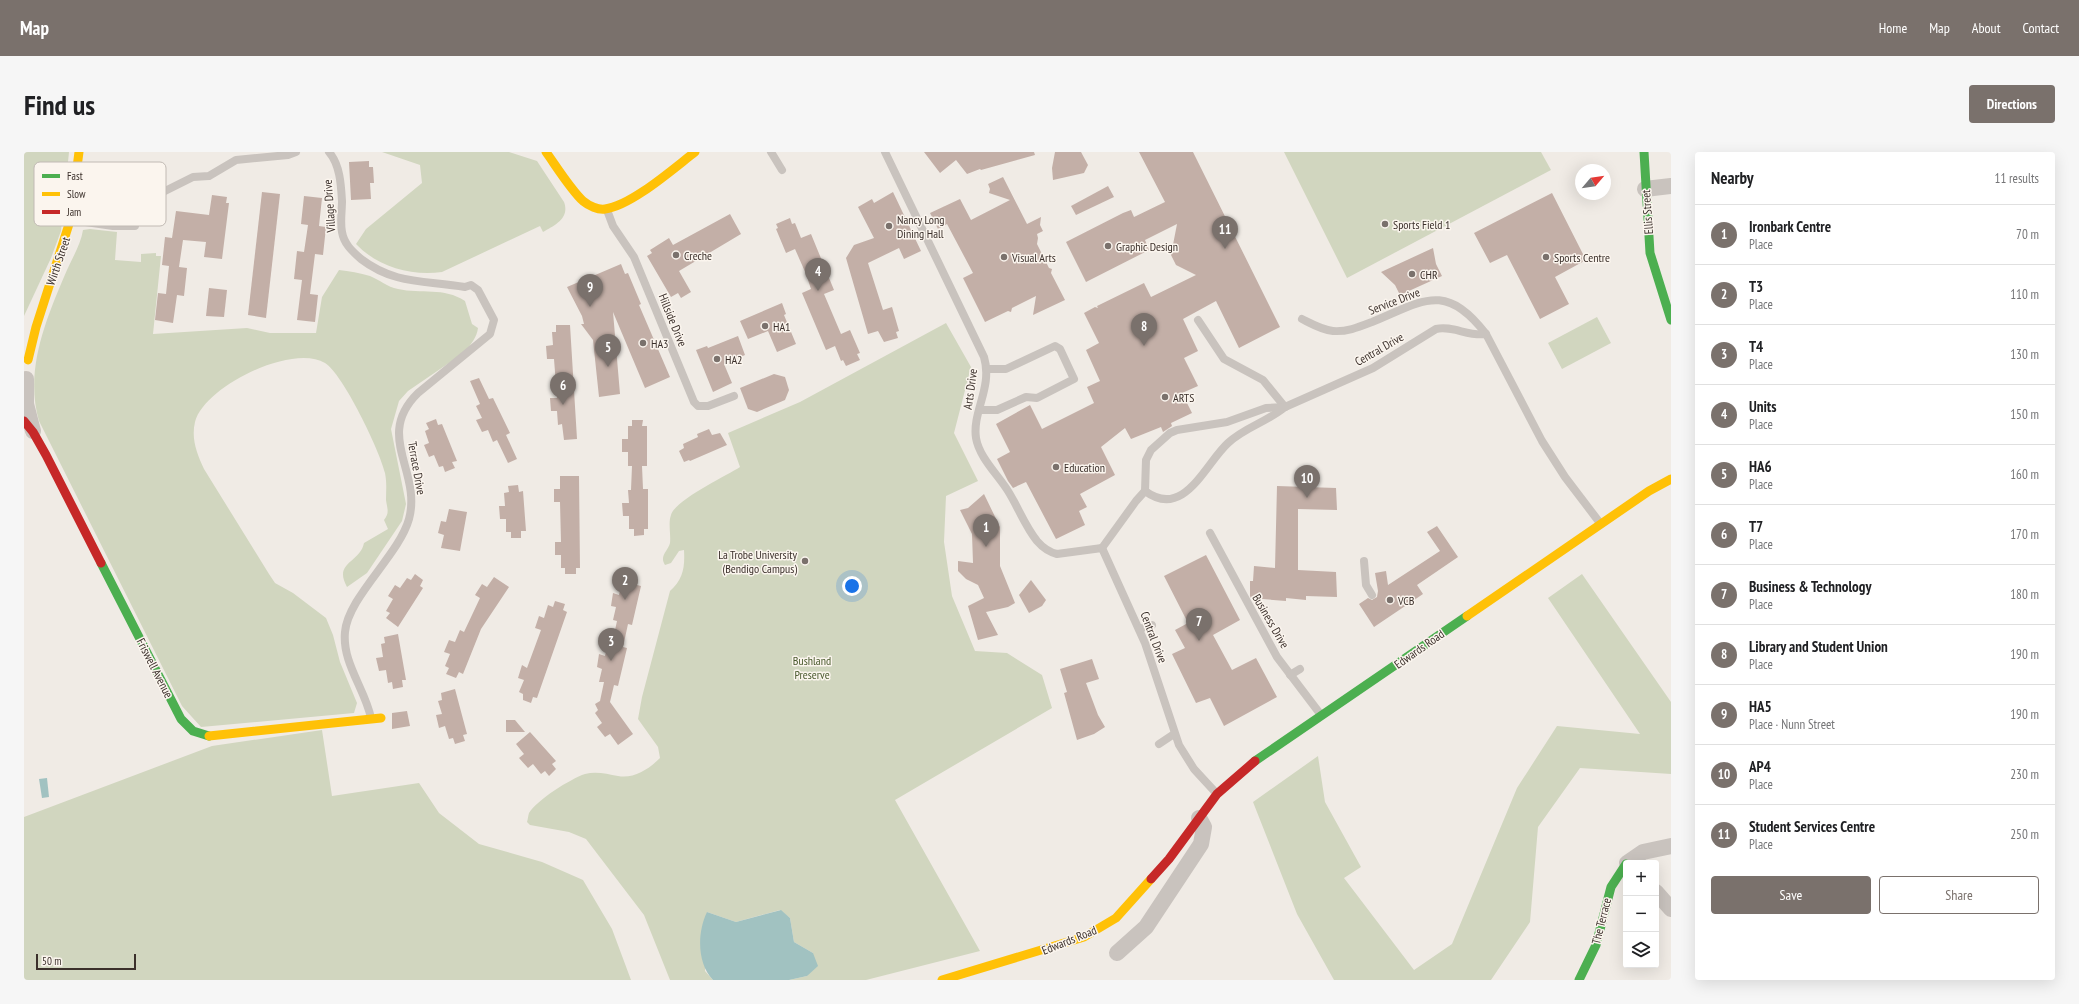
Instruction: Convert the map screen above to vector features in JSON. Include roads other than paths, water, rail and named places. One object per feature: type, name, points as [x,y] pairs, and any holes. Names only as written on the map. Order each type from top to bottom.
[{"type":"street","name":"Wirth Street","points":[[78,162],[79,152]]},
{"type":"street","points":[[546,152],[582,200],[590,205],[606,210],[628,200],[695,152]]},
{"type":"street","name":"Ellis Street","points":[[1644,152],[1658,187]]},
{"type":"street","name":"Ellis Street","points":[[1655,152],[1658,187],[1660,251],[1657,270],[1671,320]]},
{"type":"street","name":"Wirth Street","points":[[26,356],[44,299],[60,259],[69,226]]},
{"type":"street","name":"Wirth Street","points":[[24,325],[44,299]]},
{"type":"street","name":"Friswell Avenue","points":[[26,356],[25,382],[29,427],[181,719],[192,731],[199,735],[219,736],[381,718]]},
{"type":"street","name":"Edwards Road","points":[[1649,491],[1671,468]]},
{"type":"street","name":"Edwards Road","points":[[942,980],[1056,947],[1100,928],[1116,918],[1145,888],[1217,794],[1258,759],[1649,491],[1671,480]]},
{"type":"street","points":[[1117,953],[1146,927],[1201,844],[1204,827],[1199,818]]},
{"type":"street","name":"The Terrace","points":[[1633,860],[1650,850],[1671,846]]},
{"type":"street","name":"The Terrace","points":[[1579,980],[1596,944],[1609,888],[1616,875],[1623,868]]},
{"type":"street","points":[[1659,895],[1671,909]]},
{"type":"lane","points":[[166,191],[192,177],[209,176],[236,160],[288,156],[296,152]]},
{"type":"lane","name":"Village Drive","points":[[329,152],[338,169],[341,192],[341,227],[344,239],[351,250],[369,265],[393,277],[465,287],[471,285],[478,290],[492,313]]},
{"type":"lane","points":[[770,152],[782,170]]},
{"type":"lane","name":"Arts Drive","points":[[885,152],[979,345],[987,369],[985,390],[976,434],[978,445],[1040,544],[1050,552],[1057,554],[1102,548]]},
{"type":"lane","name":"Hillside Drive","points":[[606,210],[636,262],[694,402],[698,406],[708,406],[734,396]]},
{"type":"lane","points":[[113,226],[135,226]]},
{"type":"lane","name":"Service Drive","points":[[1302,319],[1332,331],[1346,330],[1359,327],[1418,303],[1439,300],[1455,304],[1464,311],[1486,334],[1542,441],[1565,477],[1601,524]]},
{"type":"lane","name":"Terrace Drive","points":[[372,719],[349,662],[345,632],[350,613],[399,539],[409,519],[411,498],[400,444],[400,418],[406,406],[418,393],[490,334],[494,320],[492,313]]},
{"type":"lane","points":[[1198,320],[1224,359],[1263,380],[1284,407]]},
{"type":"lane","name":"Central Drive","points":[[1284,407],[1266,408],[1227,422],[1177,430],[1170,434],[1151,450],[1146,460],[1145,491],[1154,498],[1164,500],[1183,494],[1191,488],[1228,442],[1240,433],[1273,417],[1284,407],[1373,368],[1436,329],[1441,327],[1477,335],[1486,334]]},
{"type":"lane","points":[[980,410],[997,410],[1026,397],[1040,397],[1074,379],[1060,350],[1055,346],[1006,369],[987,369]]},
{"type":"lane","points":[[1102,548],[1136,500],[1145,491]]},
{"type":"lane","name":"Business Drive","points":[[1210,533],[1240,591],[1290,675],[1322,716]]},
{"type":"lane","name":"Central Drive","points":[[1102,548],[1139,629],[1159,684],[1174,734],[1194,769],[1217,794]]},
{"type":"lane","points":[[1364,561],[1366,585],[1372,595]]},
{"type":"lane","points":[[1139,629],[1152,624]]},
{"type":"lane","points":[[1290,675],[1300,669]]},
{"type":"lane","points":[[1159,744],[1174,734]]},
{"type":"water","points":[[47,778],[49,797],[42,798],[39,779]]},
{"type":"water","points":[[781,910],[790,918],[794,942],[813,953],[818,966],[807,976],[789,980],[713,980],[704,965],[700,948],[701,929],[707,912],[736,922]]},
{"type":"place","name":"Sports Field 1","points":[[1385,224]]},
{"type":"place","name":"Nancy Long Dining Hall","points":[[889,226]]},
{"type":"place","name":"Graphic Design","points":[[1108,246]]},
{"type":"place","name":"Student Services Centre","points":[[1225,249]]},
{"type":"place","name":"Creche","points":[[676,255]]},
{"type":"place","name":"Visual Arts","points":[[1004,257]]},
{"type":"place","name":"Sports Centre","points":[[1546,257]]},
{"type":"place","name":"CHR","points":[[1412,274]]},
{"type":"place","name":"Units","points":[[818,291]]},
{"type":"place","name":"HA5","points":[[590,307]]},
{"type":"place","name":"HA1","points":[[765,326]]},
{"type":"place","name":"HA3","points":[[643,343]]},
{"type":"place","name":"Library and Student Union","points":[[1144,346]]},
{"type":"place","name":"HA2","points":[[717,359]]},
{"type":"place","name":"HA6","points":[[608,367]]},
{"type":"place","name":"ARTS","points":[[1165,397]]},
{"type":"place","name":"T7","points":[[563,405]]},
{"type":"place","name":"Education","points":[[1056,467]]},
{"type":"place","name":"AP4","points":[[1307,498]]},
{"type":"place","name":"Ironbark Centre","points":[[986,547]]},
{"type":"place","name":"La Trobe University (Bendigo Campus)","points":[[805,561]]},
{"type":"place","name":"T3","points":[[625,600]]},
{"type":"place","name":"VCB","points":[[1390,600]]},
{"type":"place","name":"Business & Technology","points":[[1199,641]]},
{"type":"place","name":"T4","points":[[611,661]]},
{"type":"park label","name":"Bushland Preserve","points":[[812,667]]}]
